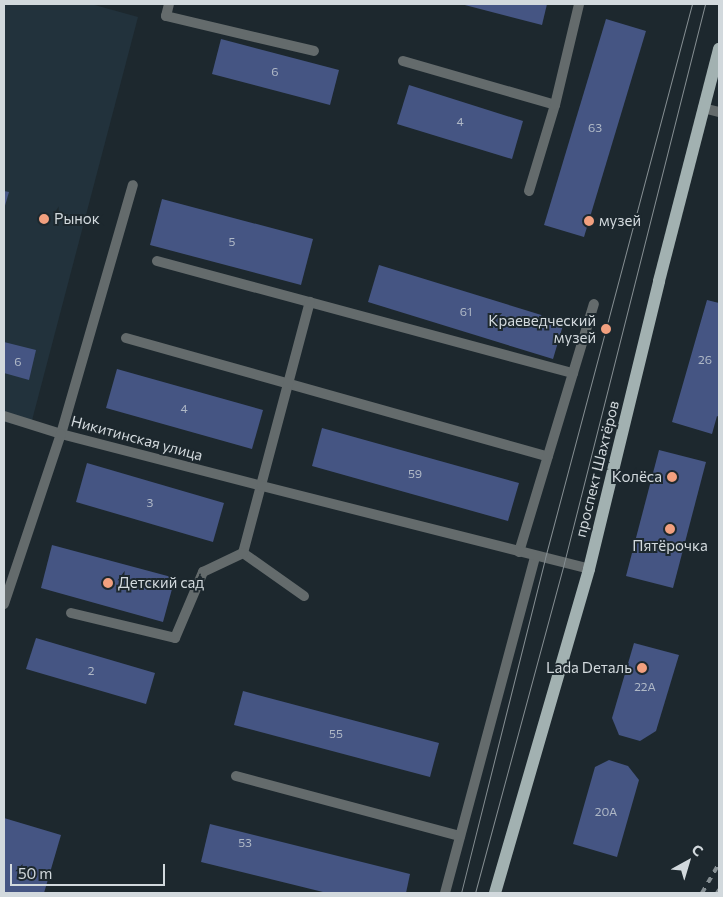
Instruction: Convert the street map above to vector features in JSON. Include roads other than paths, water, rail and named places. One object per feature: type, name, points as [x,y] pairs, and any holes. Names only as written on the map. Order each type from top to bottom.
[{"type":"main road","name":"проспект Шахтёров","points":[[495,893],[589,569],[719,49]]},
{"type":"street","points":[[169,4],[166,16],[314,51]]},
{"type":"street","points":[[529,190],[555,105],[579,4]]},
{"type":"street","points":[[403,62],[555,105]]},
{"type":"street","points":[[703,108],[719,112]]},
{"type":"street","points":[[4,604],[61,434],[133,184]]},
{"type":"street","points":[[157,261],[573,373]]},
{"type":"street","points":[[70,613],[175,638],[204,572],[243,553],[310,302]]},
{"type":"street","points":[[519,552],[594,304]]},
{"type":"street","points":[[126,338],[548,457]]},
{"type":"street","name":"Никитинская улица","points":[[4,416],[61,434],[589,569]]},
{"type":"street","points":[[243,553],[304,596]]},
{"type":"street","points":[[445,893],[535,556]]},
{"type":"street","points":[[236,776],[460,836]]},
{"type":"tram line","points":[[461,893],[545,558],[692,4]]},
{"type":"tram line","points":[[475,893],[564,563],[705,4]]},
{"type":"railway","points":[[702,893],[719,864]]},
{"type":"place","name":"Рынок","points":[[44,219]]},
{"type":"place","name":"музей","points":[[589,221]]},
{"type":"place","name":"Краеведческий музей","points":[[606,329]]},
{"type":"place","name":"Колёса","points":[[672,477]]},
{"type":"place","name":"Пятёрочка","points":[[670,529]]},
{"type":"place","name":"Детский сад","points":[[108,583]]},
{"type":"place","name":"Lada Dеталь","points":[[642,668]]}]
